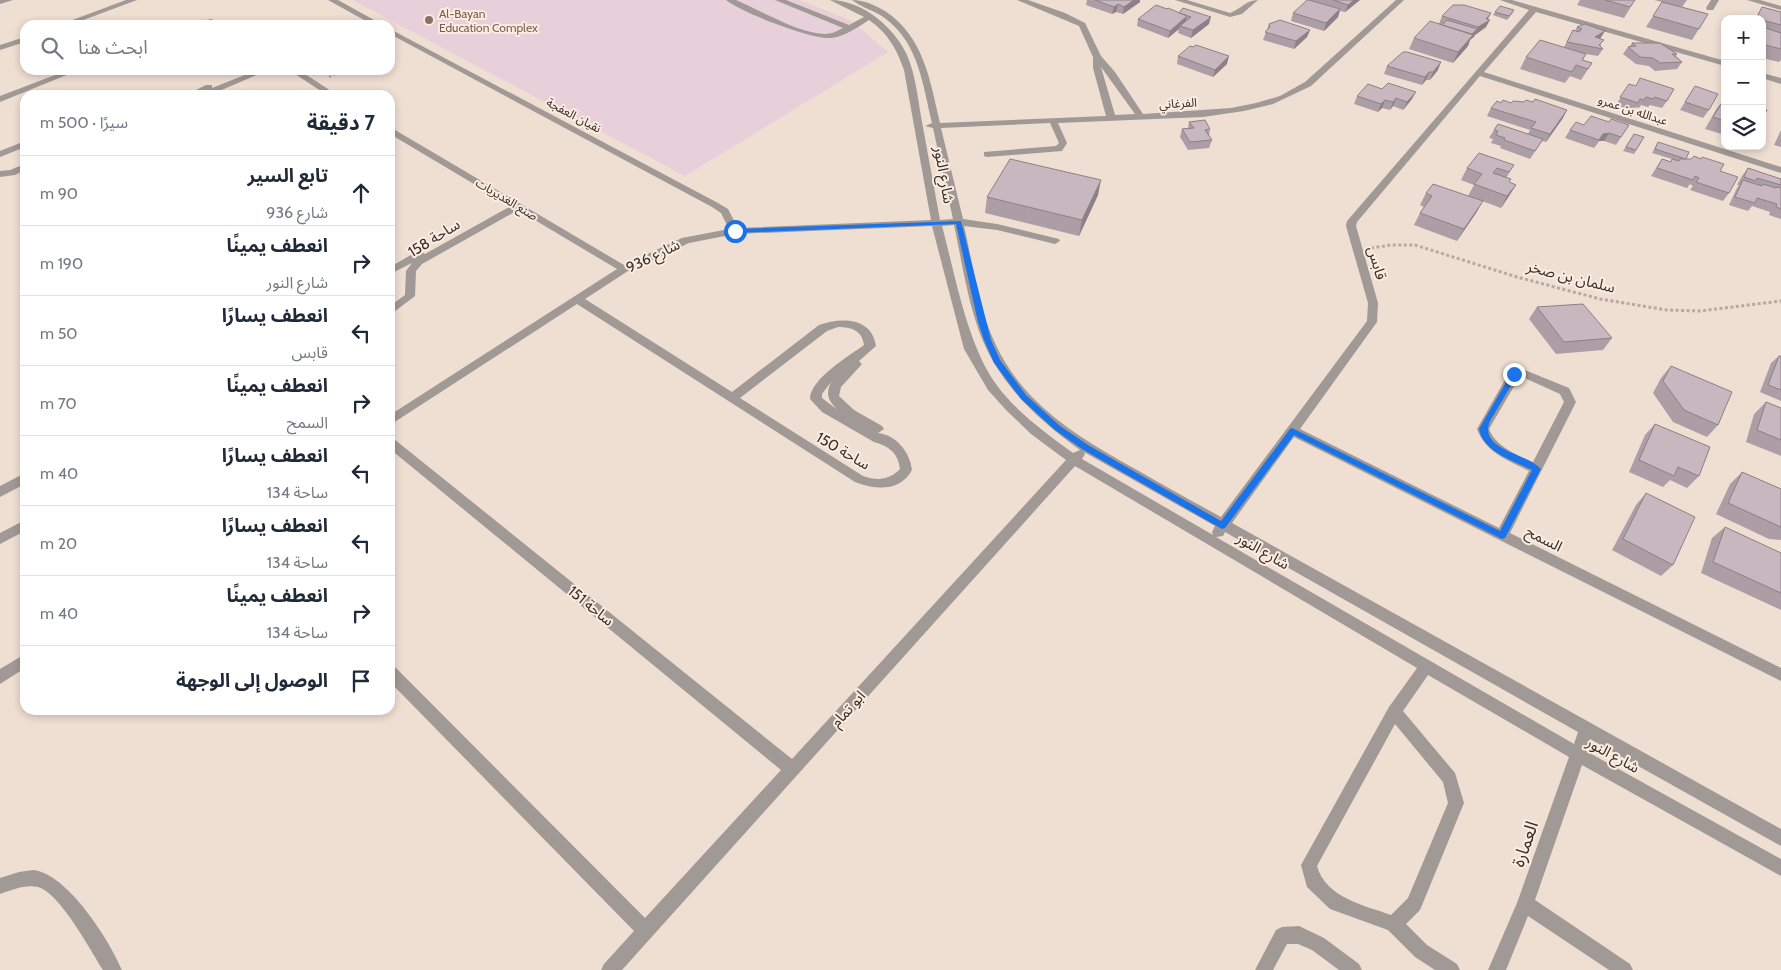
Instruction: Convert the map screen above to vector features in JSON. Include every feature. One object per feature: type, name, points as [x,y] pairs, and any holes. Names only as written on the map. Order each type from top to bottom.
[{"type":"street","points":[[0,2],[9,0]]},
{"type":"street","points":[[75,20],[120,2],[133,0]]},
{"type":"street","points":[[332,0],[370,20]]},
{"type":"street","points":[[730,0],[816,36],[832,36],[870,17]]},
{"type":"street","points":[[779,0],[849,28]]},
{"type":"street","name":"شارع النور","points":[[834,0],[870,17],[894,37],[901,49],[908,67],[936,222],[966,336],[979,367],[992,387],[1035,431],[1074,460],[1577,754],[1781,868]]},
{"type":"street","name":"شارع النور","points":[[854,0],[879,11],[896,23],[916,47],[923,66],[981,322],[997,361],[1010,381],[1057,428],[1085,447],[1222,526],[1781,838]]},
{"type":"street","points":[[1021,0],[1075,20],[1082,26],[1097,56],[1112,74],[1141,117]]},
{"type":"street","points":[[1042,8],[1053,0]]},
{"type":"street","points":[[1179,0],[1230,15],[1239,12],[1254,0]]},
{"type":"street","name":"الفرغاني","points":[[919,127],[1141,117],[1247,108],[1297,92],[1322,73],[1400,0]]},
{"type":"street","points":[[1503,0],[1721,63]]},
{"type":"street","points":[[1710,8],[1715,0]]},
{"type":"street","points":[[1751,0],[1781,8]]},
{"type":"street","name":"قابس","points":[[1212,540],[1372,322],[1373,303],[1351,226],[1352,221],[1534,9]]},
{"type":"street","name":"نقيان العفجة","points":[[395,34],[715,205],[725,211],[735,231]]},
{"type":"street","points":[[0,48],[20,41]]},
{"type":"street","points":[[1097,56],[1097,68],[1111,118]]},
{"type":"street","name":"عبدالله بن عمرو","points":[[1478,73],[1781,170]]},
{"type":"street","points":[[23,90],[62,75]]},
{"type":"street","points":[[202,90],[239,75]]},
{"type":"street","points":[[215,90],[252,75]]},
{"type":"street","points":[[301,75],[325,90]]},
{"type":"street","points":[[1766,76],[1781,80]]},
{"type":"street","points":[[0,99],[20,91]]},
{"type":"street","points":[[986,154],[1059,149],[1064,143],[1052,121]]},
{"type":"street","name":"صنع الغديريات","points":[[395,133],[624,269]]},
{"type":"street","points":[[0,154],[20,146]]},
{"type":"street","points":[[0,174],[12,173],[20,169]]},
{"type":"street","name":"ساحة 158","points":[[395,268],[515,204]]},
{"type":"street","name":"ساحة 158","points":[[395,307],[410,296],[412,271],[418,262],[515,204]]},
{"type":"street","name":"شارع 936","points":[[395,418],[624,269],[686,240],[735,231],[959,222],[997,227],[1055,241]]},
{"type":"street","points":[[395,278],[410,280]]},
{"type":"street","name":"ساحة 150","points":[[578,300],[731,399],[845,471],[873,485],[889,483],[906,470],[906,459],[900,451],[883,438],[878,439],[819,404],[816,399],[816,393],[824,382],[870,346],[870,339],[865,330],[855,325],[832,323],[823,328],[731,399]]},
{"type":"street","name":"ساحة 150","points":[[862,354],[862,359],[832,392],[834,398],[845,409],[884,433],[883,438]]},
{"type":"street","points":[[1502,536],[1537,469],[1568,405],[1569,398],[1560,388],[1520,372],[1514,374],[1486,420],[1483,429],[1484,435],[1491,444],[1502,452],[1537,469]]},
{"type":"street","name":"السمح","points":[[1292,431],[1781,675]]},
{"type":"street","name":"ساحة 151","points":[[395,446],[792,770]]},
{"type":"street","name":"ابو تمام","points":[[610,970],[1085,447]]},
{"type":"street","points":[[0,492],[20,481]]},
{"type":"street","points":[[0,539],[20,527]]},
{"type":"street","points":[[0,677],[20,663]]},
{"type":"street","points":[[1427,666],[1394,712],[1309,865],[1312,881],[1336,903],[1394,924],[1421,951],[1451,970]]},
{"type":"street","points":[[395,677],[646,931]]},
{"type":"street","points":[[1394,712],[1450,778],[1456,803],[1414,904],[1394,924]]},
{"type":"street","name":"العمارة","points":[[1497,970],[1525,904],[1586,730]]},
{"type":"street","points":[[0,886],[17,880],[38,879],[53,887],[65,897],[113,970]]},
{"type":"street","points":[[1525,904],[1624,970]]},
{"type":"street","points":[[1264,970],[1282,936],[1299,935],[1318,944],[1353,970]]},
{"type":"path","name":"سلمان بن صخر","points":[[1358,250],[1391,245],[1415,245],[1508,275],[1633,306],[1700,312],[1781,301]]},
{"type":"shaded area","points":[[352,0],[800,0],[852,21],[888,52],[685,176],[395,23],[395,20],[390,20]]},
{"type":"building","points":[[1095,0],[1134,0],[1124,7],[1118,4],[1114,7]]},
{"type":"building","points":[[1307,0],[1340,9],[1326,23],[1293,13]]},
{"type":"building","points":[[1333,0],[1354,0],[1348,5]]},
{"type":"building","points":[[1605,0],[1635,0],[1630,7]]},
{"type":"building","points":[[1662,2],[1708,14],[1699,29],[1653,16]]},
{"type":"building","points":[[1156,5],[1187,16],[1170,31],[1138,19]]},
{"type":"building","points":[[1453,5],[1464,5],[1491,13],[1486,19],[1490,20],[1478,27],[1442,16]]},
{"type":"building","points":[[1500,6],[1514,10],[1509,16],[1495,12]]},
{"type":"building","points":[[1762,7],[1781,12],[1781,25],[1766,21],[1766,15],[1758,15]]},
{"type":"building","points":[[1183,8],[1211,17],[1193,30],[1180,26],[1191,17],[1179,13]]},
{"type":"building","points":[[1280,20],[1310,30],[1296,41],[1265,32],[1270,27],[1269,24]]},
{"type":"building","points":[[1447,20],[1477,29],[1472,34],[1442,25]]},
{"type":"building","points":[[1430,21],[1473,35],[1458,52],[1414,38]]},
{"type":"building","points":[[1585,24],[1605,31],[1595,37],[1604,40],[1599,45],[1603,49],[1567,42],[1573,30],[1579,32],[1582,29],[1577,27]]},
{"type":"building","points":[[1766,28],[1781,33],[1781,49],[1766,45]]},
{"type":"building","points":[[1540,40],[1586,54],[1582,60],[1592,63],[1588,69],[1576,65],[1572,72],[1526,57]]},
{"type":"building","points":[[1632,43],[1660,43],[1677,54],[1672,54],[1682,62],[1660,63],[1653,58],[1640,57],[1628,47],[1636,46]]},
{"type":"building","points":[[1196,45],[1229,56],[1215,70],[1178,56],[1190,46]]},
{"type":"building","points":[[1403,52],[1441,62],[1433,72],[1429,72],[1425,77],[1387,66]]},
{"type":"building","points":[[1640,78],[1674,89],[1667,101],[1655,97],[1653,99],[1646,97],[1644,100],[1640,99],[1638,103],[1620,97],[1629,84],[1636,86]]},
{"type":"building","points":[[1388,83],[1416,92],[1407,102],[1396,98],[1393,102],[1385,100],[1381,104],[1357,96],[1368,84],[1382,89]]},
{"type":"building","points":[[1695,86],[1718,94],[1709,110],[1685,102]]},
{"type":"building","points":[[1535,99],[1567,110],[1550,134],[1531,128],[1536,122],[1491,108],[1497,101],[1501,103],[1503,100],[1511,103],[1513,101],[1524,102],[1526,100],[1533,102]]},
{"type":"building","points":[[1721,104],[1721,120],[1713,117]]},
{"type":"building","points":[[1591,116],[1609,122],[1611,119],[1629,125],[1621,137],[1609,133],[1603,134],[1599,140],[1570,130],[1576,122],[1584,125]]},
{"type":"building","points":[[1205,120],[1210,129],[1205,130],[1212,140],[1190,142],[1182,129],[1194,128],[1189,122]]},
{"type":"building","points":[[1498,124],[1543,139],[1535,151],[1504,140],[1505,138],[1496,135],[1498,131],[1494,130]]},
{"type":"building","points":[[1634,134],[1644,137],[1636,150],[1626,147]]},
{"type":"building","points":[[1658,142],[1689,152],[1686,159],[1655,149]]},
{"type":"building","points":[[1479,153],[1514,165],[1509,172],[1497,168],[1493,173],[1511,179],[1509,182],[1516,185],[1507,196],[1474,184],[1482,174],[1467,168]]},
{"type":"building","points":[[1694,156],[1724,164],[1720,171],[1738,177],[1729,193],[1696,182],[1699,178],[1695,176],[1693,180],[1657,168],[1662,159],[1671,162],[1672,159],[1679,161],[1680,159],[1691,159]]},
{"type":"building","points":[[1010,159],[1101,180],[1082,220],[987,197]]},
{"type":"building","points":[[1748,168],[1781,179],[1781,185],[1757,178],[1756,181],[1744,177]]},
{"type":"building","points":[[1743,180],[1762,186],[1763,184],[1781,188],[1781,209],[1776,207],[1777,204],[1757,198],[1755,203],[1735,197]]},
{"type":"building","points":[[1433,184],[1483,201],[1464,229],[1420,213],[1432,196],[1426,193]]},
{"type":"building","points":[[1583,304],[1612,338],[1564,342],[1537,307]]},
{"type":"building","points":[[1779,356],[1781,356],[1781,390],[1768,385]]},
{"type":"building","points":[[1671,366],[1732,392],[1718,425],[1684,410],[1663,381]]},
{"type":"building","points":[[1766,402],[1781,408],[1781,440],[1757,430]]},
{"type":"building","points":[[1655,424],[1710,447],[1699,476],[1678,467],[1674,476],[1639,460]]},
{"type":"building","points":[[1742,472],[1781,489],[1781,527],[1728,503]]},
{"type":"building","points":[[1646,493],[1695,517],[1673,565],[1623,539]]},
{"type":"building","points":[[1725,527],[1781,553],[1781,593],[1713,562]]},
{"type":"place","name":"Al-Bayan Education Complex","points":[[429,20]]},
{"type":"route","points":[[735,231],[959,222],[981,322],[987,340],[997,361],[1023,397],[1057,428],[1085,447],[1222,526],[1292,431],[1502,536],[1537,469],[1502,452],[1491,444],[1484,435],[1483,429],[1486,420],[1514,374]]}]
